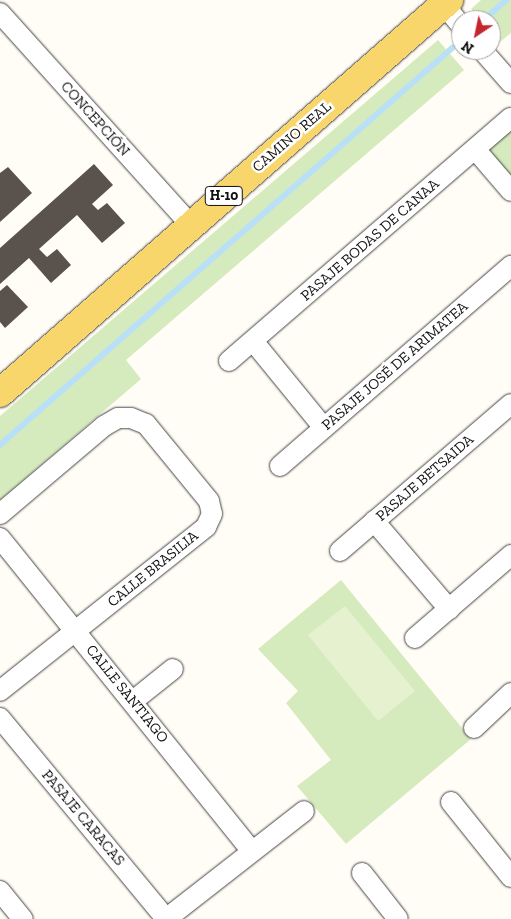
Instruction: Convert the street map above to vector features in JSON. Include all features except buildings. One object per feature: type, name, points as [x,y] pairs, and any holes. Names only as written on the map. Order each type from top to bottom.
[{"type":"main road","name":"CAMINO REAL","points":[[0,394],[191,225],[451,10]]},
{"type":"street","name":"CONCEPCIÓN","points":[[0,13],[191,225]]},
{"type":"street","points":[[491,60],[511,83]]},
{"type":"street","name":"PASAJE BODAS DE CANAA","points":[[229,361],[511,118]]},
{"type":"street","points":[[475,149],[511,191]]},
{"type":"street","name":"PASAJE JOSÉ DE ARIMATEA","points":[[280,466],[511,266]]},
{"type":"street","points":[[253,341],[324,428]]},
{"type":"street","name":"PASAJE BETSAIDA","points":[[340,551],[511,404]]},
{"type":"street","name":"CALLE BRASILIA","points":[[0,514],[104,426],[118,418],[131,418],[146,424],[209,501],[212,514],[206,527],[0,691]]},
{"type":"street","points":[[374,521],[449,609]]},
{"type":"street","name":"CALLE SANTIAGO","points":[[0,538],[76,630],[252,851]]},
{"type":"street","points":[[415,638],[511,555]]},
{"type":"street","points":[[133,702],[173,669]]},
{"type":"street","points":[[474,728],[511,692]]},
{"type":"street","name":"PASAJE CARACAS","points":[[0,718],[166,919]]},
{"type":"street","points":[[451,802],[511,877]]},
{"type":"street","points":[[166,919],[304,810]]},
{"type":"street","points":[[362,873],[398,919]]},
{"type":"street","points":[[0,891],[23,919]]},
{"type":"green space","points":[[481,0],[511,0],[511,33],[501,41],[501,10],[471,9]]},
{"type":"green space","points":[[438,40],[451,55],[451,60],[455,60],[464,70],[126,360],[141,379],[0,500],[0,416]]},
{"type":"green space","points":[[511,131],[511,179],[487,151]]},
{"type":"green space","points":[[341,580],[471,739],[346,844],[297,786],[331,760],[286,703],[298,691],[258,649]]},
{"type":"green space","points":[[345,606],[415,691],[378,721],[308,635]]},
{"type":"waterway","points":[[495,10],[506,0]]},
{"type":"waterway","points":[[0,445],[451,49]]}]
